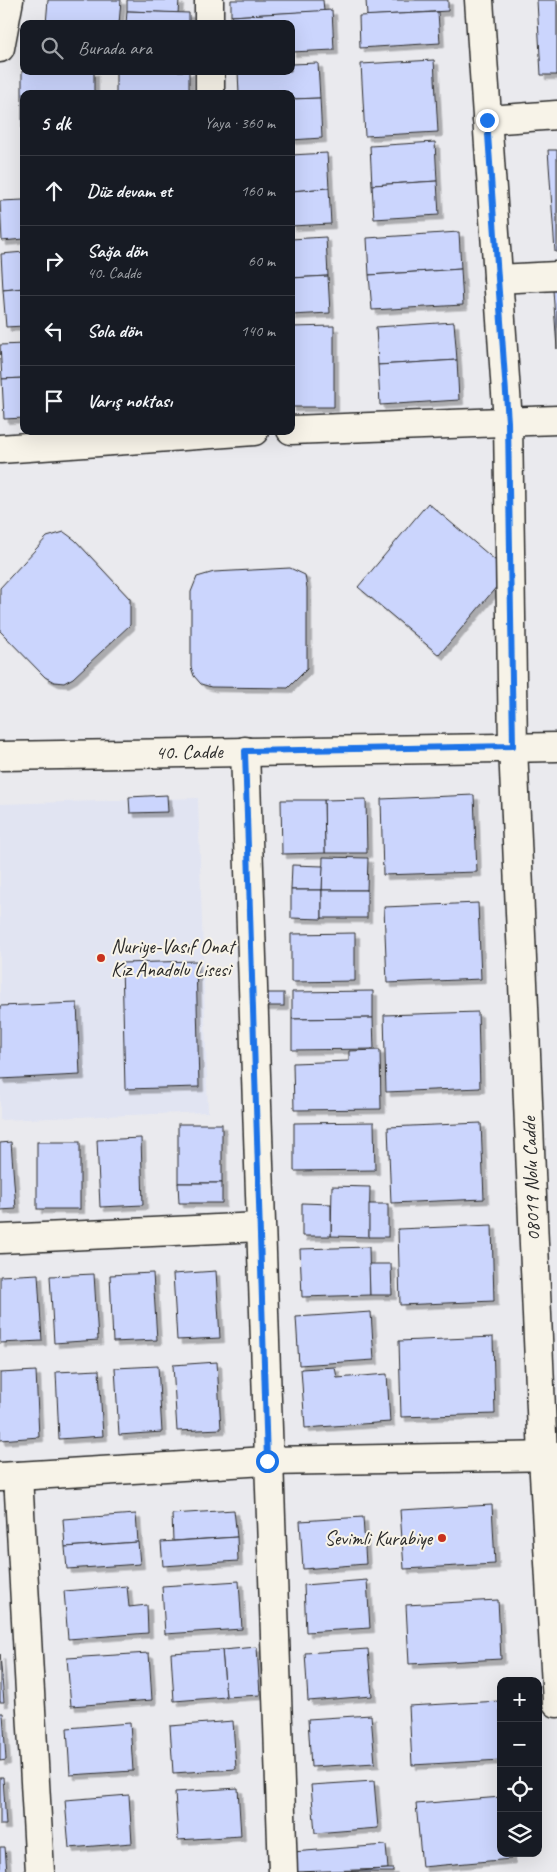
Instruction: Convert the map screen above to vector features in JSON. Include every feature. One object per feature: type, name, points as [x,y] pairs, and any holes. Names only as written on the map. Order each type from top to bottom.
[{"type":"street","points":[[0,48],[9,0]]},
{"type":"street","points":[[209,0],[209,20]]},
{"type":"street","name":"08019 Nolu Cadde","points":[[479,0],[508,422],[513,746],[550,1456],[557,1703]]},
{"type":"street","points":[[210,75],[210,90]]},
{"type":"street","points":[[487,120],[557,115]]},
{"type":"street","points":[[498,279],[557,276]]},
{"type":"street","points":[[295,430],[557,420]]},
{"type":"street","points":[[0,449],[176,435]]},
{"type":"street","name":"40. Cadde","points":[[0,756],[513,746],[557,747]]},
{"type":"street","points":[[245,751],[267,1461],[283,1872]]},
{"type":"street","points":[[0,1239],[260,1227]]},
{"type":"street","points":[[40,1872],[9,1476],[267,1461],[550,1456]]},
{"type":"shaded area","name":"Nuriye-Vasıf Onat Kız Anadolu Lisesi","points":[[198,798],[208,1112],[0,1120],[0,804]]},
{"type":"building","points":[[48,0],[121,0],[119,20],[46,20]]},
{"type":"building","points":[[127,0],[179,0],[178,13],[127,11]]},
{"type":"building","points":[[231,0],[323,0],[324,11],[231,16]]},
{"type":"building","points":[[366,0],[448,0],[448,11],[367,16]]},
{"type":"building","points":[[537,0],[557,0],[557,75],[541,75]]},
{"type":"building","points":[[332,10],[334,50],[295,52],[295,20],[232,20],[231,16]]},
{"type":"building","points":[[127,11],[189,13],[189,20],[126,20]]},
{"type":"building","points":[[438,12],[440,43],[360,48],[359,16]]},
{"type":"building","points":[[434,60],[438,132],[365,136],[361,64]]},
{"type":"building","points":[[318,63],[320,98],[295,99],[295,90],[239,90],[238,75],[295,75],[295,64]]},
{"type":"building","points":[[22,75],[94,75],[94,90],[22,90]]},
{"type":"building","points":[[116,75],[189,75],[189,90],[116,90]]},
{"type":"building","points":[[320,98],[322,138],[295,140],[295,99]]},
{"type":"building","points":[[435,142],[437,181],[372,185],[370,146]]},
{"type":"building","points":[[548,150],[557,150],[557,252],[555,252]]},
{"type":"building","points":[[327,153],[329,188],[295,191],[295,155]]},
{"type":"building","points":[[437,181],[439,215],[374,219],[372,185]]},
{"type":"building","points":[[329,188],[331,224],[295,226],[295,191]]},
{"type":"building","points":[[20,200],[20,239],[2,241],[0,201]]},
{"type":"building","points":[[459,232],[461,269],[369,275],[367,238]]},
{"type":"building","points":[[326,237],[328,276],[295,278],[295,239]]},
{"type":"building","points":[[20,252],[20,288],[3,290],[1,254]]},
{"type":"building","points":[[461,269],[463,305],[372,310],[369,275]]},
{"type":"building","points":[[328,276],[330,313],[295,315],[295,278]]},
{"type":"building","points":[[20,288],[20,326],[6,327],[3,290]]},
{"type":"building","points":[[557,289],[557,349],[553,290]]},
{"type":"building","points":[[454,322],[457,360],[378,365],[376,327]]},
{"type":"building","points":[[334,326],[334,407],[295,407],[295,327]]},
{"type":"building","points":[[20,344],[20,378],[2,379],[0,345]]},
{"type":"building","points":[[457,360],[459,400],[380,405],[378,365]]},
{"type":"building","points":[[20,378],[20,418],[4,419],[2,379]]},
{"type":"building","points":[[428,503],[509,572],[439,655],[358,587]]},
{"type":"building","points":[[64,532],[75,540],[130,599],[130,625],[73,678],[64,683],[54,682],[45,677],[0,631],[0,588],[47,537]]},
{"type":"building","points":[[290,568],[305,575],[307,588],[307,669],[288,688],[211,687],[201,684],[194,676],[191,667],[191,592],[197,577],[214,572]]},
{"type":"building","points":[[167,795],[168,812],[130,813],[129,797]]},
{"type":"building","points":[[474,795],[477,872],[383,875],[381,799]]},
{"type":"building","points":[[366,799],[367,853],[325,853],[324,800]]},
{"type":"building","points":[[281,800],[324,800],[325,853],[282,854]]},
{"type":"building","points":[[323,857],[368,858],[367,890],[322,890]]},
{"type":"building","points":[[292,865],[323,866],[322,890],[291,890]]},
{"type":"building","points":[[291,890],[322,890],[322,919],[291,918]]},
{"type":"building","points":[[322,890],[367,890],[367,918],[322,918]]},
{"type":"building","points":[[478,903],[481,979],[387,983],[384,907]]},
{"type":"building","points":[[355,933],[355,981],[291,982],[291,934]]},
{"type":"building","points":[[196,961],[199,1087],[125,1089],[122,963]]},
{"type":"building","points":[[373,991],[373,1018],[292,1019],[292,992]]},
{"type":"building","points":[[264,993],[284,993],[284,1006],[264,1006]]},
{"type":"building","points":[[77,1003],[80,1075],[0,1079],[0,1006]]},
{"type":"building","points":[[478,1012],[480,1088],[386,1092],[384,1015]]},
{"type":"building","points":[[373,1018],[374,1049],[292,1050],[292,1019]]},
{"type":"building","points":[[380,1050],[381,1109],[294,1110],[293,1063],[349,1061],[349,1051]]},
{"type":"building","points":[[374,1122],[375,1170],[294,1171],[294,1123]]},
{"type":"building","points":[[481,1123],[484,1199],[391,1203],[388,1127]]},
{"type":"building","points":[[178,1124],[222,1124],[222,1183],[178,1183]]},
{"type":"building","points":[[141,1138],[143,1205],[100,1207],[97,1140]]},
{"type":"building","points":[[11,1142],[16,1209],[0,1210],[0,1143]]},
{"type":"building","points":[[37,1142],[80,1142],[80,1209],[37,1209]]},
{"type":"building","points":[[178,1183],[222,1183],[222,1203],[179,1203]]},
{"type":"building","points":[[332,1186],[370,1187],[369,1237],[331,1236]]},
{"type":"building","points":[[302,1203],[331,1204],[331,1236],[302,1236]]},
{"type":"building","points":[[369,1204],[388,1204],[388,1237],[369,1237]]},
{"type":"building","points":[[492,1225],[494,1301],[400,1305],[398,1229]]},
{"type":"building","points":[[369,1247],[370,1295],[302,1297],[300,1249]]},
{"type":"building","points":[[369,1264],[391,1264],[392,1295],[370,1295]]},
{"type":"building","points":[[216,1271],[220,1338],[177,1340],[173,1274]]},
{"type":"building","points":[[153,1273],[157,1340],[113,1342],[110,1275]]},
{"type":"building","points":[[38,1274],[42,1341],[0,1343],[0,1276]]},
{"type":"building","points":[[94,1274],[98,1340],[54,1343],[50,1276]]},
{"type":"building","points":[[371,1312],[374,1360],[299,1365],[296,1317]]},
{"type":"building","points":[[493,1337],[495,1414],[401,1417],[399,1341]]},
{"type":"building","points":[[217,1362],[221,1429],[177,1431],[173,1365]]},
{"type":"building","points":[[158,1366],[162,1432],[119,1435],[115,1368]]},
{"type":"building","points":[[335,1367],[337,1378],[387,1374],[390,1422],[305,1428],[301,1369]]},
{"type":"building","points":[[99,1370],[103,1436],[59,1439],[56,1372]]},
{"type":"building","points":[[36,1371],[39,1437],[0,1440],[0,1373]]},
{"type":"building","points":[[492,1505],[495,1564],[404,1569],[400,1510]]},
{"type":"building","points":[[234,1510],[237,1537],[173,1541],[172,1514]]},
{"type":"building","points":[[136,1514],[138,1542],[65,1547],[63,1519]]},
{"type":"building","points":[[363,1517],[366,1564],[303,1569],[300,1521]]},
{"type":"building","points":[[237,1537],[238,1561],[163,1566],[161,1542]]},
{"type":"building","points":[[138,1542],[140,1564],[67,1569],[65,1547]]},
{"type":"building","points":[[367,1580],[370,1628],[306,1632],[304,1585]]},
{"type":"building","points":[[239,1581],[242,1629],[165,1634],[162,1586]]},
{"type":"building","points":[[127,1586],[129,1607],[147,1605],[148,1633],[68,1639],[64,1591]]},
{"type":"building","points":[[498,1600],[501,1659],[409,1664],[406,1605]]},
{"type":"building","points":[[257,1647],[260,1695],[226,1697],[222,1650]]},
{"type":"building","points":[[368,1649],[372,1696],[308,1701],[305,1653]]},
{"type":"building","points":[[222,1650],[226,1697],[174,1701],[171,1653]]},
{"type":"building","points":[[149,1653],[152,1700],[71,1706],[67,1658]]},
{"type":"building","points":[[0,1654],[4,1702],[0,1702]]},
{"type":"building","points":[[497,1701],[497,1760],[412,1765],[409,1706]]},
{"type":"building","points":[[0,1713],[3,1713],[6,1760],[0,1761]]},
{"type":"building","points":[[371,1715],[375,1763],[311,1767],[308,1719]]},
{"type":"building","points":[[233,1721],[236,1769],[173,1773],[170,1726]]},
{"type":"building","points":[[130,1723],[133,1771],[70,1775],[67,1728]]},
{"type":"building","points":[[0,1777],[3,1777],[6,1825],[0,1825]]},
{"type":"building","points":[[374,1781],[378,1828],[315,1833],[311,1785]]},
{"type":"building","points":[[238,1788],[241,1836],[178,1840],[175,1792]]},
{"type":"building","points":[[129,1795],[132,1843],[69,1848],[65,1800]]},
{"type":"building","points":[[497,1797],[497,1857],[511,1857],[511,1859],[422,1867],[416,1804]]},
{"type":"building","points":[[386,1845],[388,1869],[294,1872],[292,1852]]},
{"type":"building","points":[[0,1847],[5,1847],[7,1872],[0,1872]]},
{"type":"building","points":[[393,1869],[393,1872],[344,1872]]},
{"type":"place","name":"Nuriye-Vasıf Onat Kız Anadolu Lisesi","points":[[101,958]]},
{"type":"place","name":"Sevimli Kurabiye","points":[[442,1538]]},
{"type":"route","points":[[267,1461],[245,751],[513,746],[508,422],[487,120]]}]
